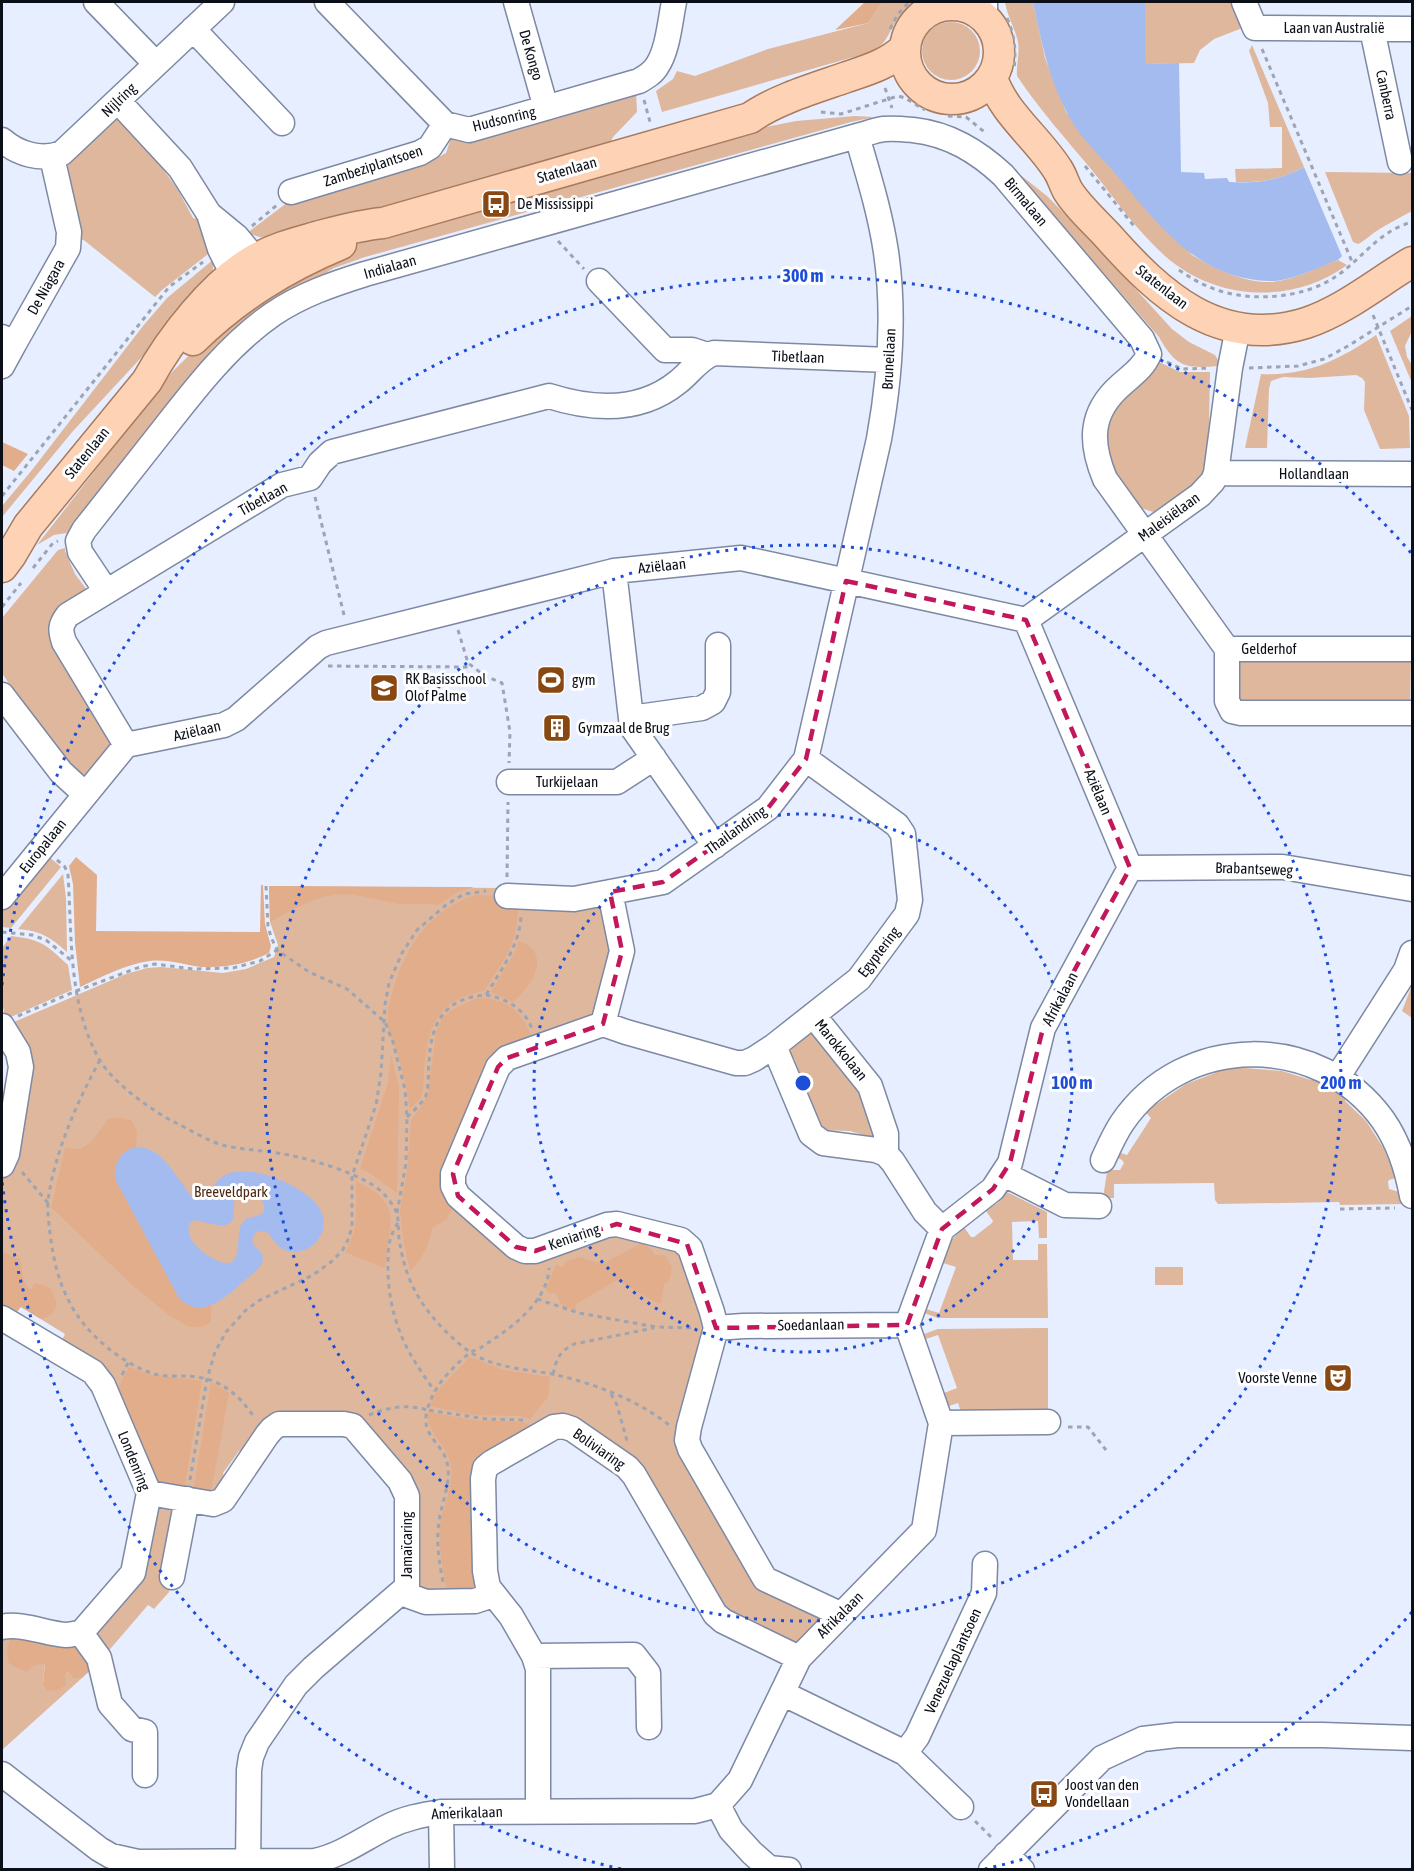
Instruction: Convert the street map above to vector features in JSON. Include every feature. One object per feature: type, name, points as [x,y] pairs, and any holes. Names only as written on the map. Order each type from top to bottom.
[{"type":"main road","points":[[941,6],[978,8],[995,31],[999,46],[998,63],[1003,76],[968,97],[940,98],[927,92],[916,83],[906,61],[905,48],[908,33],[916,21],[934,8],[941,6]]},
{"type":"main road","name":"Statenlaan","points":[[750,118],[759,111],[819,86],[877,67],[892,59],[905,48]]},
{"type":"main road","name":"Statenlaan","points":[[1003,76],[1000,97],[1058,170],[1068,190],[1137,269],[1178,303],[1214,322],[1238,328],[1275,329],[1306,323],[1334,311],[1413,262]]},
{"type":"main road","name":"Statenlaan","points":[[13,573],[11,555],[28,526],[147,381],[159,359],[207,298],[240,261],[291,244],[360,225],[383,223],[750,118],[762,118],[808,108],[898,82],[916,83]]},
{"type":"main road","name":"Statenlaan","points":[[968,97],[984,108],[1015,148],[1055,183],[1068,190]]},
{"type":"main road","name":"Statenlaan","points":[[2,544],[28,526]]},
{"type":"street","points":[[96,2],[156,64]]},
{"type":"street","name":"Nijlring","points":[[51,157],[62,153],[222,2]]},
{"type":"street","points":[[327,2],[445,124]]},
{"type":"street","name":"De Kongo","points":[[516,2],[546,108]]},
{"type":"street","name":"Hudsonring","points":[[445,124],[469,130],[639,81],[657,68],[663,56],[674,2]]},
{"type":"street","points":[[1244,2],[1255,28]]},
{"type":"street","name":"Laan van Australië","points":[[1255,28],[1413,29]]},
{"type":"street","points":[[192,29],[282,123]]},
{"type":"street","name":"Canberra","points":[[1372,29],[1400,162]]},
{"type":"street","points":[[118,101],[176,162],[240,261]]},
{"type":"street","name":"Zambeziplantsoen","points":[[291,192],[420,153],[430,147],[445,124]]},
{"type":"street","name":"Birmalaan","points":[[857,136],[885,129],[924,132],[960,143],[986,159],[1003,175],[1142,339],[1149,354]]},
{"type":"street","name":"Indialaan","points":[[78,542],[84,530],[203,380],[242,339],[274,314],[300,299],[332,284],[857,136]]},
{"type":"street","name":"Bruneilaan","points":[[846,581],[879,439],[887,397],[889,360],[890,303],[886,252],[877,208],[857,136]]},
{"type":"street","points":[[2,140],[15,150],[38,157],[51,157]]},
{"type":"street","name":"De Niagara","points":[[2,366],[8,341],[68,248],[69,232],[51,157]]},
{"type":"street","name":"Tibetlaan","points":[[599,281],[665,350],[692,350],[707,355],[714,353],[889,360]]},
{"type":"street","name":"Maleisiëlaan","points":[[1026,620],[1200,495],[1213,482],[1238,328]]},
{"type":"street","points":[[1149,354],[1144,364],[1106,400],[1096,421],[1094,440],[1097,460],[1106,479],[1227,649]]},
{"type":"street","points":[[310,478],[320,463],[332,452],[549,396],[574,404],[604,407],[626,406],[650,399],[671,388],[707,355]]},
{"type":"street","name":"Hollandlaan","points":[[1216,473],[1413,474]]},
{"type":"street","name":"Tibetlaan","points":[[126,745],[64,642],[60,631],[61,623],[68,615],[106,591],[282,485],[310,478]]},
{"type":"street","points":[[78,542],[80,552],[106,591]]},
{"type":"street","name":"Aziëlaan","points":[[126,745],[224,725],[236,719],[311,653],[326,643],[614,571],[741,558],[1026,620],[1130,868]]},
{"type":"street","points":[[614,571],[632,727],[715,846]]},
{"type":"street","name":"Thailandring","points":[[512,894],[574,899],[663,882],[768,808],[806,759],[846,581]]},
{"type":"street","points":[[631,718],[702,708],[713,702],[718,692],[718,645]]},
{"type":"street","name":"Gelderhof","points":[[1413,649],[1227,649],[1227,701],[1232,711],[1241,713],[1413,713]]},
{"type":"street","points":[[2,695],[62,772],[85,794],[126,745]]},
{"type":"street","name":"Turkijelaan","points":[[509,782],[617,782],[654,758]]},
{"type":"street","name":"Egyptering","points":[[603,1024],[736,1063],[745,1063],[774,1046],[859,979],[907,914],[910,900],[903,834],[897,825],[806,759]]},
{"type":"street","name":"Europalaan","points":[[2,897],[85,794]]},
{"type":"street","name":"Brabantseweg","points":[[1130,868],[1283,867],[1413,889]]},
{"type":"street","name":"Afrikalaan","points":[[942,1229],[993,1189],[1010,1163],[1043,1028],[1130,868]]},
{"type":"street","points":[[603,1024],[622,951],[610,892]]},
{"type":"street","points":[[1337,1078],[1406,970],[1413,953]]},
{"type":"street","name":"Marokkolaan","points":[[813,1015],[870,1086],[886,1134],[886,1154],[925,1212],[942,1229]]},
{"type":"street","points":[[4,1159],[21,1067],[18,1052],[6,1023]]},
{"type":"street","name":"Keniaring","points":[[603,1024],[507,1058],[498,1067],[453,1174],[453,1186],[458,1196],[516,1247],[525,1251],[535,1251],[607,1225],[617,1224],[681,1240],[690,1248],[716,1328]]},
{"type":"street","points":[[774,1046],[811,1134],[824,1143],[876,1150],[886,1154]]},
{"type":"street","points":[[1103,1160],[1121,1124],[1141,1100],[1164,1081],[1182,1071],[1220,1057],[1240,1054],[1281,1056],[1320,1068],[1354,1090],[1369,1104],[1394,1137],[1402,1156],[1408,1175],[1408,1202]]},
{"type":"street","points":[[1004,1174],[1065,1205],[1099,1206]]},
{"type":"street","points":[[907,1325],[942,1229]]},
{"type":"street","name":"Londenring","points":[[2,1318],[93,1372],[103,1385],[149,1493],[133,1573],[81,1633]]},
{"type":"street","name":"Afrikalaan","points":[[718,1805],[740,1780],[799,1658],[924,1530],[941,1423],[907,1325]]},
{"type":"street","name":"Soedanlaan","points":[[716,1328],[907,1325]]},
{"type":"street","points":[[716,1328],[689,1427],[687,1440],[690,1449],[765,1579],[840,1614]]},
{"type":"street","points":[[941,1423],[1048,1422]]},
{"type":"street","points":[[149,1493],[213,1504],[222,1500],[267,1435],[279,1425],[344,1424],[353,1426]]},
{"type":"street","name":"Jamaïcaring","points":[[248,1866],[249,1770],[257,1742],[296,1685],[407,1587],[407,1496],[400,1481],[353,1426]]},
{"type":"street","name":"Boliviaring","points":[[538,1812],[538,1669],[534,1656],[511,1616],[488,1587],[485,1571],[483,1479],[485,1468],[491,1463],[554,1427],[563,1426],[572,1429],[627,1467],[634,1475],[715,1614],[723,1621],[799,1658]]},
{"type":"street","points":[[172,1577],[187,1499]]},
{"type":"street","name":"Venezuelaplantsoen","points":[[905,1753],[917,1737],[984,1593],[985,1564]]},
{"type":"street","points":[[401,1593],[426,1602],[476,1601],[493,1595]]},
{"type":"street","points":[[2,1628],[18,1627],[67,1635],[81,1633],[99,1658],[110,1704],[132,1729],[145,1732],[146,1775]]},
{"type":"street","points":[[534,1656],[634,1655],[648,1673],[649,1727]]},
{"type":"street","points":[[782,1693],[905,1753],[961,1807]]},
{"type":"street","points":[[1006,1864],[1102,1758],[1143,1739],[1177,1735],[1322,1735],[1413,1738]]},
{"type":"street","name":"Amerikalaan","points":[[2,1774],[99,1849],[111,1856],[146,1863],[315,1865],[387,1827],[411,1817],[441,1812],[695,1811],[718,1805]]},
{"type":"street","points":[[718,1805],[730,1830],[752,1853],[769,1868],[789,1869]]},
{"type":"street","points":[[441,1812],[442,1869]]},
{"type":"path","points":[[978,8],[1014,33],[1016,43],[1003,76]]},
{"type":"path","points":[[1255,28],[1259,43],[1353,264]]},
{"type":"path","points":[[1085,166],[1136,228]]},
{"type":"path","points":[[2,496],[169,287],[240,261],[263,218],[291,192]]},
{"type":"path","points":[[1176,269],[1217,290],[1247,296],[1288,295],[1334,279],[1386,234],[1413,221]]},
{"type":"path","points":[[542,224],[594,280],[599,281]]},
{"type":"path","points":[[1364,293],[1413,410]]},
{"type":"path","points":[[1149,354],[1182,369],[1298,366],[1324,359],[1413,306]]},
{"type":"path","points":[[310,478],[350,637],[338,666]]},
{"type":"path","points":[[31,570],[53,543],[62,540],[78,542]]},
{"type":"path","points":[[2,607],[13,573]]},
{"type":"path","points":[[453,611],[468,663],[484,676],[502,682],[510,732],[512,894],[520,927],[515,946],[486,994]]},
{"type":"path","points":[[311,653],[321,666],[473,667]]},
{"type":"path","points":[[42,847],[65,867],[68,875],[72,961],[76,991],[90,1040],[100,1060],[115,1079],[159,1114],[222,1145],[256,1152],[289,1155],[337,1169],[372,1184],[387,1197],[397,1212]]},
{"type":"path","points":[[266,886],[268,926],[277,950],[309,972],[347,989],[385,1022],[393,1042],[405,1090],[407,1117],[406,1163],[397,1212],[398,1223],[403,1262],[417,1296],[427,1311],[471,1353],[484,1360],[511,1368],[553,1374],[610,1392],[660,1418],[687,1440]]},
{"type":"path","points":[[187,1499],[207,1379],[214,1352],[226,1332],[246,1310],[260,1300],[313,1275],[331,1262],[342,1251],[348,1240],[352,1227],[352,1176],[380,1088],[385,1005],[389,983],[402,953],[417,930],[446,905],[464,894],[512,894]]},
{"type":"path","points":[[2,932],[32,935],[46,940],[72,961]]},
{"type":"path","points":[[6,1023],[76,991],[147,965],[166,964],[211,970],[233,968],[260,961],[277,950]]},
{"type":"path","points":[[407,1117],[426,1096],[429,1053],[441,1014],[450,1006],[475,995],[486,994],[499,997],[513,1005],[528,1021],[538,1047]]},
{"type":"path","points":[[100,1060],[73,1117],[54,1172],[48,1203],[54,1258],[70,1304],[89,1329],[115,1355],[128,1363],[154,1374],[191,1376],[225,1385],[241,1398],[267,1435]]},
{"type":"path","points":[[4,1159],[48,1203]]},
{"type":"path","points":[[1340,1209],[1408,1202]]},
{"type":"path","points":[[398,1223],[388,1249],[387,1282],[392,1310],[407,1348],[434,1391]]},
{"type":"path","points":[[446,1602],[437,1541],[448,1482],[448,1466],[445,1455],[426,1429],[427,1410],[434,1391],[447,1375],[471,1353],[515,1323],[530,1309],[543,1290],[549,1274],[550,1245]]},
{"type":"path","points":[[537,1299],[579,1313],[656,1328],[716,1328]]},
{"type":"path","points":[[553,1374],[556,1360],[563,1350],[574,1344],[656,1328]]},
{"type":"path","points":[[610,1392],[617,1405],[627,1442],[629,1461],[627,1467]]},
{"type":"path","points":[[353,1426],[365,1417],[380,1411],[416,1407],[487,1419],[530,1421],[543,1433]]},
{"type":"path","points":[[1048,1422],[1065,1427],[1088,1427],[1106,1450]]},
{"type":"path","points":[[961,1807],[994,1839],[1006,1864]]},
{"type":"highlighted area","points":[[846,581],[1026,620],[1130,868],[1043,1028],[1010,1163],[993,1189],[942,1229],[907,1325],[716,1328],[687,1244],[617,1224],[535,1251],[516,1247],[458,1196],[453,1174],[498,1067],[507,1058],[603,1024],[622,951],[610,892],[663,882],[768,808],[806,759]]},
{"type":"green space","points":[[883,2],[917,2],[900,16],[881,45],[871,52],[662,112],[656,91],[673,79],[677,71],[695,76],[768,49],[868,23]]},
{"type":"green space","points":[[1005,2],[1033,2],[1045,58],[1066,112],[1192,255],[1230,274],[1261,282],[1289,279],[1338,260],[1347,265],[1303,287],[1279,292],[1254,292],[1230,289],[1207,282],[1185,271],[1165,256],[1126,214],[1043,112],[1017,76],[1018,42]]},
{"type":"green space","points":[[1235,2],[1245,27],[1214,39],[1200,50],[1194,63],[1145,64],[1145,3]]},
{"type":"green space","points":[[951,22],[962,24],[975,35],[980,51],[978,62],[967,75],[951,80],[940,78],[927,67],[922,51],[924,40],[935,27]]},
{"type":"green space","points":[[1252,45],[1304,167],[1288,175],[1271,179],[1236,182],[1235,169],[1282,168],[1282,127],[1270,127],[1268,103],[1249,51]]},
{"type":"green space","points":[[636,92],[637,112],[613,137],[607,149],[279,237],[263,238],[247,233],[288,202],[430,162],[446,153],[451,138]]},
{"type":"green space","points":[[855,116],[874,117],[365,257],[334,268],[291,293],[202,370],[67,533],[54,535],[37,545],[172,372],[218,327],[321,259],[390,231],[766,127],[796,121]]},
{"type":"green space","points":[[117,118],[129,123],[128,131],[159,164],[165,166],[163,169],[178,190],[193,218],[201,220],[212,251],[155,297],[76,236],[62,169],[69,158],[111,119]]},
{"type":"green space","points":[[1014,170],[1047,196],[1092,241],[1172,329],[1189,342],[1215,355],[1218,360],[1217,366],[1189,366],[1176,360],[1159,337]]},
{"type":"green space","points":[[1325,172],[1412,173],[1412,211],[1382,227],[1361,243],[1353,242]]},
{"type":"green space","points":[[214,259],[212,277],[73,431],[2,517],[2,506],[143,326],[167,298]]},
{"type":"green space","points":[[1412,316],[1412,331],[1405,346],[1407,357],[1412,365],[1412,383],[1390,331]]},
{"type":"green space","points":[[1376,335],[1409,416],[1410,448],[1380,449],[1364,410],[1365,382],[1356,375],[1283,377],[1271,381],[1267,448],[1245,448],[1261,374],[1293,372],[1322,365]]},
{"type":"green space","points":[[1159,362],[1180,372],[1210,372],[1208,472],[1170,507],[1167,503],[1153,512],[1141,508],[1137,511],[1107,468],[1107,411]]},
{"type":"green space","points":[[65,548],[75,574],[87,590],[58,615],[117,745],[86,781],[76,773],[23,705],[2,673],[2,618],[58,550]]},
{"type":"green space","points":[[1411,656],[1410,706],[1244,706],[1238,700],[1238,661],[1241,657]]},
{"type":"green space","points":[[47,855],[61,867],[11,928],[2,927],[2,911]]},
{"type":"green space","points":[[63,874],[67,952],[45,936],[33,931],[18,929]]},
{"type":"green space","name":"Breeveldpark","points":[[269,886],[502,888],[599,899],[617,952],[599,1014],[506,1053],[449,1172],[511,1250],[608,1229],[678,1244],[709,1320],[683,1431],[761,1580],[824,1614],[791,1648],[721,1614],[637,1470],[581,1422],[487,1460],[448,1596],[417,1588],[413,1547],[420,1541],[420,1514],[413,1508],[355,1418],[271,1418],[249,1450],[239,1451],[223,1473],[226,1483],[220,1493],[184,1492],[141,1447],[59,1346],[65,1334],[21,1307],[2,1313],[2,1175],[16,1132],[7,1025],[126,974],[147,968],[161,967],[223,973],[246,969],[274,957],[278,945],[270,922]]},
{"type":"green space","points":[[11,936],[37,941],[54,952],[68,965],[72,990],[4,1020],[2,948]]},
{"type":"green space","points":[[1412,985],[1412,1018],[1402,1011]]},
{"type":"green space","points":[[813,1024],[868,1098],[886,1142],[850,1131],[820,1130],[787,1045]]},
{"type":"green space","points":[[1241,1065],[1245,1068],[1282,1071],[1311,1080],[1317,1078],[1345,1096],[1345,1101],[1366,1121],[1384,1149],[1392,1169],[1400,1175],[1389,1180],[1389,1189],[1399,1192],[1406,1204],[1340,1205],[1339,1202],[1218,1204],[1215,1200],[1214,1183],[1114,1184],[1114,1198],[1103,1198],[1107,1172],[1120,1170],[1124,1163],[1114,1156],[1114,1151],[1127,1155],[1151,1118],[1142,1108],[1147,1103],[1158,1103],[1186,1084],[1215,1073],[1218,1068]]},
{"type":"green space","points":[[1007,1192],[1047,1212],[1047,1238],[1039,1238],[1038,1221],[1012,1222],[1013,1260],[1038,1260],[1038,1244],[1047,1244],[1048,1318],[938,1318],[924,1313],[926,1309],[939,1313],[956,1267],[943,1263],[953,1238],[964,1227],[971,1237],[974,1237],[992,1223],[986,1211],[999,1202],[1003,1193]]},
{"type":"green space","points":[[1155,1267],[1183,1267],[1183,1285],[1155,1285]]},
{"type":"green space","points":[[1048,1328],[1048,1415],[962,1415],[958,1403],[949,1406],[944,1393],[957,1388],[938,1335],[926,1339],[924,1334],[938,1329]]},
{"type":"green space","points":[[155,1503],[179,1504],[169,1592],[154,1609],[148,1605],[105,1655],[93,1636]]},
{"type":"green space","points":[[19,1632],[9,1664],[16,1666],[45,1663],[43,1683],[65,1676],[68,1672],[73,1678],[82,1678],[2,1750],[2,1634]]},
{"type":"shaded area","points":[[865,2],[883,2],[868,23],[835,30]]},
{"type":"shaded area","points":[[2,442],[28,454],[14,471],[2,465]]},
{"type":"shaded area","points":[[76,857],[97,875],[96,931],[260,932],[261,885],[263,885],[265,924],[271,946],[269,953],[245,963],[219,967],[150,961],[114,971],[80,987],[75,943],[73,884],[69,866]]},
{"type":"shaded area","points":[[269,886],[474,887],[458,892],[438,905],[401,904],[354,895],[332,895],[310,901],[270,922]]},
{"type":"shaded area","points":[[476,895],[502,896],[519,902],[515,935],[504,960],[484,991],[455,1001],[437,1018],[425,1056],[423,1093],[410,1109],[400,1061],[388,1029],[390,1002],[399,971],[414,943],[434,919],[460,901]]},
{"type":"shaded area","points":[[519,941],[529,946],[535,953],[537,961],[532,979],[513,1002],[491,992]]},
{"type":"shaded area","points":[[477,998],[498,1001],[514,1010],[526,1024],[534,1043],[506,1053],[456,1201],[447,1219],[432,1228],[425,1251],[410,1271],[400,1210],[407,1172],[411,1120],[423,1104],[428,1092],[436,1033],[442,1018],[453,1009]]},
{"type":"shaded area","points":[[391,1054],[399,1088],[397,1193],[368,1172],[360,1169],[388,1083]]},
{"type":"shaded area","points":[[109,1118],[132,1121],[137,1132],[136,1147],[124,1152],[119,1158],[201,1308],[211,1305],[211,1322],[202,1327],[189,1327],[169,1315],[132,1285],[51,1207],[65,1148],[81,1149],[92,1141]]},
{"type":"shaded area","points":[[356,1181],[372,1190],[388,1207],[390,1227],[385,1268],[345,1252],[355,1227]]},
{"type":"shaded area","points":[[642,1243],[655,1255],[665,1255],[672,1268],[669,1281],[664,1284],[661,1303],[657,1303],[617,1280],[576,1304],[576,1310],[563,1305],[556,1293],[548,1293],[546,1288],[556,1265],[563,1267],[565,1262],[579,1257],[602,1264]]},
{"type":"shaded area","points":[[4,1252],[19,1258],[27,1287],[31,1290],[35,1283],[49,1287],[56,1302],[52,1313],[41,1319],[21,1307],[12,1318],[2,1313],[2,1254]]},
{"type":"shaded area","points":[[470,1357],[504,1370],[550,1377],[548,1397],[530,1419],[520,1416],[472,1415],[429,1406],[435,1393]]},
{"type":"shaded area","points":[[129,1367],[148,1374],[202,1381],[184,1492],[154,1484],[113,1398]]},
{"type":"shaded area","points":[[211,1382],[229,1393],[210,1497],[193,1493]]},
{"type":"shaded area","points":[[427,1412],[474,1420],[522,1422],[533,1426],[487,1460],[478,1584],[474,1589],[448,1596],[442,1561],[440,1526],[450,1486],[451,1470],[448,1455],[430,1427]]},
{"type":"shaded area","points":[[19,1632],[71,1640],[95,1666],[82,1678],[73,1678],[68,1672],[65,1676],[66,1685],[58,1690],[47,1691],[43,1683],[45,1664],[34,1665],[27,1672],[9,1664],[7,1651],[10,1638]]},
{"type":"water","points":[[1033,2],[1145,3],[1145,64],[1179,63],[1181,172],[1204,173],[1205,179],[1227,178],[1229,182],[1249,182],[1277,178],[1304,167],[1342,256],[1338,260],[1304,274],[1269,281],[1243,278],[1220,270],[1199,259],[1180,245],[1146,210],[1076,128],[1060,98],[1050,71]]},
{"type":"water","points":[[144,1148],[158,1155],[197,1200],[204,1199],[221,1177],[235,1172],[248,1171],[278,1179],[315,1202],[323,1219],[321,1235],[311,1246],[296,1252],[284,1250],[265,1231],[256,1232],[252,1240],[263,1257],[258,1269],[229,1294],[213,1304],[205,1307],[188,1305],[179,1298],[115,1179],[119,1158],[130,1149]],"holes":[[[247,1195],[262,1200],[264,1212],[247,1218],[241,1225],[237,1255],[233,1261],[223,1263],[212,1258],[200,1250],[192,1240],[189,1224],[195,1220],[226,1225],[233,1219],[235,1198]]]},
{"type":"place","name":"De Mississippi","points":[[496,204]]},
{"type":"place","name":"gym","points":[[551,680]]},
{"type":"place","name":"RK Basisschool Olof Palme","points":[[384,688]]},
{"type":"place","name":"Gymzaal de Brug","points":[[557,728]]},
{"type":"place","name":"Voorste Venne","points":[[1338,1378]]},
{"type":"place","name":"Joost van den Vondellaan","points":[[1044,1794]]}]
